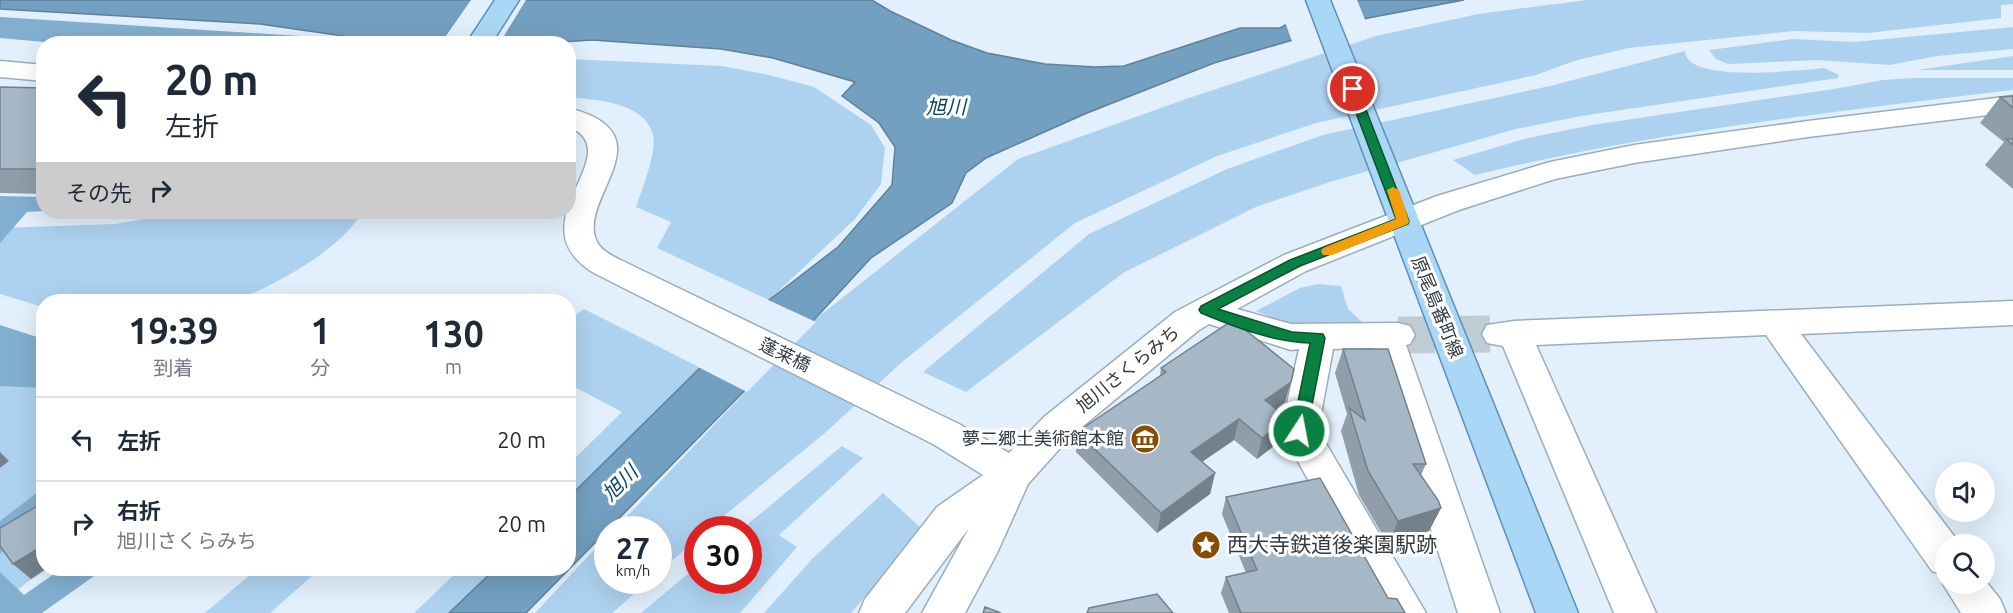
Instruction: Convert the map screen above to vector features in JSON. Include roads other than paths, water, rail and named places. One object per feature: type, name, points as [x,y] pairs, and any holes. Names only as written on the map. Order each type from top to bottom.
[{"type":"main road","points":[[483,36],[507,0]]},
{"type":"main road","name":"原尾島番町線","points":[[1317,0],[1557,613]]},
{"type":"street","points":[[0,69],[36,72]]},
{"type":"street","name":"旭川さくらみち","points":[[880,613],[951,519],[1013,474],[1057,427],[1187,321],[1295,263],[1400,211],[1448,203],[1550,171],[1634,154],[1808,129],[2013,104]]},
{"type":"street","name":"蓬莱橋","points":[[576,120],[594,129],[604,148],[602,163],[580,219],[582,242],[598,261],[946,434],[1013,474]]},
{"type":"street","points":[[1206,310],[1231,320],[1292,337],[1392,335],[1479,613]]},
{"type":"street","points":[[1635,613],[1506,333],[2013,313]]},
{"type":"street","points":[[1774,322],[1935,543]]},
{"type":"street","points":[[1318,338],[1299,431],[1342,502],[1364,547],[1405,613]]},
{"type":"street","points":[[943,613],[983,541],[1013,474]]},
{"type":"street","points":[[1971,594],[1985,613]]},
{"type":"water","name":"旭川","points":[[0,0],[872,0],[951,40],[987,53],[1045,64],[1095,67],[1124,66],[1240,28],[1280,28],[1302,16],[1305,0],[1464,0],[1368,18],[1214,63],[1087,113],[986,158],[966,173],[952,203],[871,258],[813,321],[621,516],[594,516],[594,544],[576,562],[576,490],[769,300],[838,247],[892,185],[895,147],[879,123],[842,96],[855,82],[773,58],[721,49],[592,40],[576,41],[576,36],[343,36],[260,24],[0,9]]},
{"type":"water","name":"旭川","points":[[488,576],[562,576],[526,613],[449,613]]},
{"type":"tunnel","points":[[1398,335],[1499,334]]},
{"type":"place","name":"夢二郷土美術館本館","points":[[1145,439]]},
{"type":"place","name":"西大寺鉄道後楽園駅跡","points":[[1206,545]]}]
